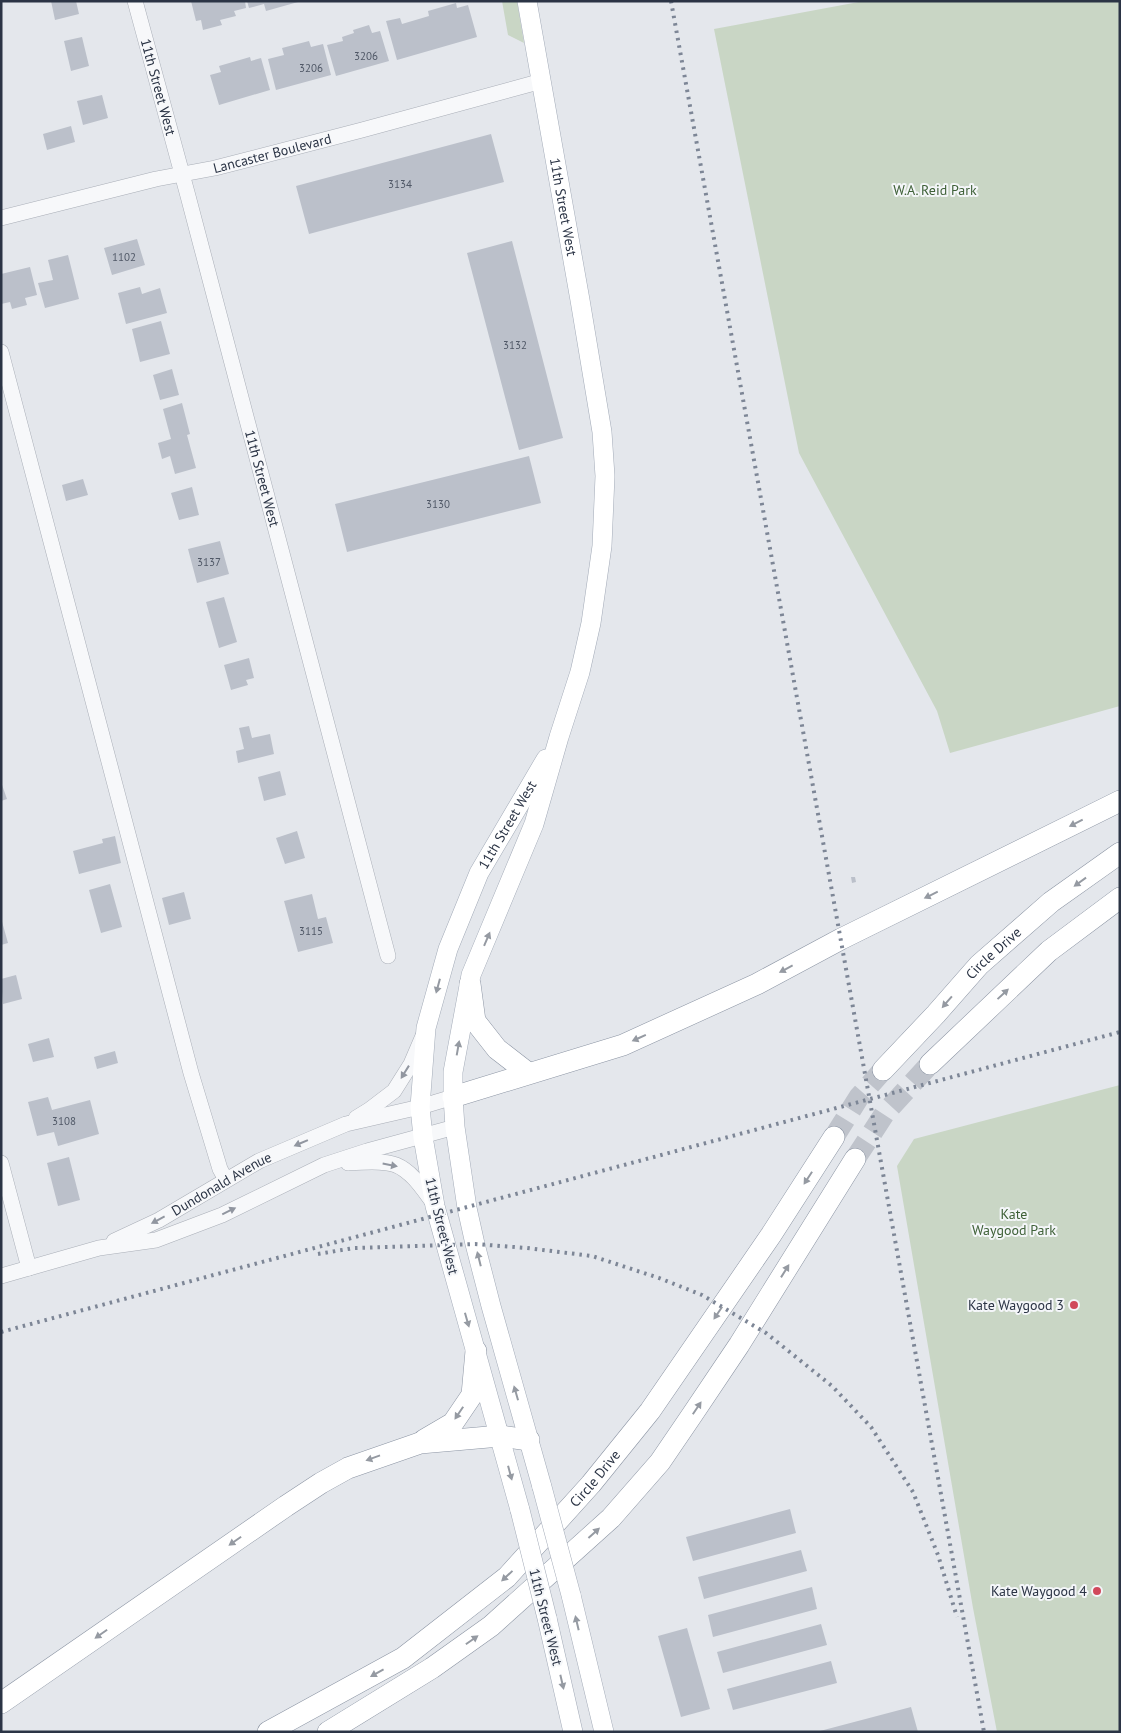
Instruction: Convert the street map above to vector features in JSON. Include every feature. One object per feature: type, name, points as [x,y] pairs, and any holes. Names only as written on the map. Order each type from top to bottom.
[{"type":"highway","points":[[453,1097],[623,1045],[757,984],[841,939],[1120,801]]},
{"type":"highway","name":"Circle Drive","points":[[883,1070],[980,965],[1051,902],[1120,853]]},
{"type":"highway","points":[[930,1064],[1049,951],[1120,898]]},
{"type":"highway","points":[[470,984],[475,1021],[497,1049],[528,1073]]},
{"type":"highway","name":"Circle Drive","points":[[268,1732],[403,1658],[507,1577],[591,1484],[650,1412],[771,1235],[834,1137]]},
{"type":"highway","points":[[328,1732],[424,1673],[491,1626],[611,1518],[660,1462],[739,1345],[855,1159]]},
{"type":"highway","points":[[1,1703],[321,1483],[348,1468],[420,1443],[453,1423],[472,1395],[476,1351]]},
{"type":"highway","points":[[420,1443],[500,1436],[529,1440]]},
{"type":"main road","name":"11th Street West","points":[[527,1],[596,386],[605,476],[602,546],[591,623],[580,672],[534,824],[471,974],[453,1072],[453,1097],[455,1128],[475,1244],[571,1594],[604,1732]]},
{"type":"main road","name":"11th Street West","points":[[559,737],[479,873],[448,949],[426,1028],[420,1107],[423,1137],[435,1206],[520,1510],[573,1732]]},
{"type":"street","name":"11th Street West","points":[[135,1],[388,956]]},
{"type":"street","name":"Lancaster Boulevard","points":[[1,218],[182,173],[215,168],[542,81]]},
{"type":"street","points":[[1,352],[188,1063],[220,1169],[226,1180]]},
{"type":"street","name":"Dundonald Avenue","points":[[99,1248],[159,1220],[259,1161],[346,1124],[369,1110],[394,1091],[411,1064],[426,1028]]},
{"type":"street","name":"Dundonald Avenue","points":[[346,1124],[420,1107],[453,1097]]},
{"type":"street","name":"Dundonald Avenue","points":[[1,1276],[99,1248],[156,1240],[222,1215],[324,1164],[455,1128]]},
{"type":"street","points":[[1,1162],[29,1268]]},
{"type":"street","name":"Dundonald Avenue","points":[[324,1164],[368,1162],[395,1164],[411,1175],[435,1206]]},
{"type":"green space","points":[[502,1],[517,1],[524,43],[508,35]]},
{"type":"green space","name":"W.A. Reid Park","points":[[864,1],[1120,1],[1120,706],[950,753],[937,711],[799,453],[714,29]]},
{"type":"green space","name":"Kate Waygood Park","points":[[1120,1085],[1120,1732],[997,1732],[973,1608],[897,1166],[914,1139]]},
{"type":"building","points":[[51,1],[76,1],[79,14],[55,20]]},
{"type":"building","points":[[191,1],[245,1],[246,8],[234,11],[236,16],[220,20],[222,25],[203,30],[201,20],[196,21]]},
{"type":"building","points":[[247,1],[298,2],[266,11],[264,4],[249,8]]},
{"type":"building","points":[[456,3],[457,8],[468,5],[477,37],[397,60],[386,21],[400,18],[402,24],[429,16],[428,11]]},
{"type":"building","points":[[369,25],[372,33],[380,31],[389,61],[336,76],[327,45],[343,41],[342,37],[354,33],[353,30]]},
{"type":"building","points":[[82,37],[89,66],[71,71],[64,41]]},
{"type":"building","points":[[309,41],[311,47],[323,44],[331,75],[276,90],[268,59],[284,55],[282,48]]},
{"type":"building","points":[[250,57],[251,61],[261,58],[270,90],[219,105],[210,75],[221,72],[219,66]]},
{"type":"building","points":[[102,95],[108,118],[83,125],[77,101]]},
{"type":"building","points":[[71,126],[75,142],[47,150],[43,134]]},
{"type":"building","points":[[491,134],[504,182],[309,234],[296,186]]},
{"type":"building","points":[[137,239],[145,265],[112,275],[104,248]]},
{"type":"building","points":[[512,241],[563,438],[519,450],[467,253]]},
{"type":"building","points":[[68,255],[79,299],[45,308],[38,283],[53,280],[48,260]]},
{"type":"building","points":[[30,267],[37,295],[25,298],[27,305],[12,309],[10,302],[1,304],[1,274]]},
{"type":"building","points":[[140,287],[142,294],[160,288],[167,313],[126,324],[118,293]]},
{"type":"building","points":[[161,321],[170,354],[140,362],[132,329]]},
{"type":"building","points":[[172,369],[179,395],[160,400],[153,375]]},
{"type":"building","points":[[182,403],[190,434],[187,435],[196,468],[175,474],[170,456],[162,459],[158,443],[171,439],[163,409]]},
{"type":"building","points":[[529,456],[541,503],[347,552],[335,504]]},
{"type":"building","points":[[83,479],[88,495],[66,501],[62,485]]},
{"type":"building","points":[[192,487],[199,515],[179,520],[171,493]]},
{"type":"building","points":[[220,541],[229,574],[197,583],[188,549]]},
{"type":"building","points":[[224,597],[237,642],[219,648],[206,602]]},
{"type":"building","points":[[249,658],[254,678],[246,680],[248,685],[231,690],[224,665]]},
{"type":"building","points":[[249,726],[252,738],[270,734],[274,754],[238,763],[236,751],[244,749],[239,728]]},
{"type":"building","points":[[280,771],[286,795],[264,801],[258,777]]},
{"type":"building","points":[[1,782],[7,799],[1,801]]},
{"type":"building","points":[[297,831],[305,858],[285,864],[276,838]]},
{"type":"building","points":[[115,836],[121,863],[79,874],[73,851],[103,843],[102,839]]},
{"type":"building","points":[[851,877],[855,877],[856,882],[852,883]]},
{"type":"building","points":[[110,884],[122,927],[101,933],[89,890]]},
{"type":"building","points":[[184,892],[191,919],[169,925],[162,898]]},
{"type":"building","points":[[312,894],[318,919],[326,917],[333,943],[298,952],[284,901]]},
{"type":"building","points":[[1,918],[8,943],[1,945]]},
{"type":"building","points":[[16,975],[22,999],[3,1004],[1,979]]},
{"type":"building","points":[[49,1038],[54,1057],[33,1062],[28,1044]]},
{"type":"building","points":[[115,1051],[118,1063],[97,1069],[94,1057]]},
{"type":"building","points":[[48,1097],[52,1110],[90,1100],[99,1134],[58,1146],[54,1132],[37,1136],[28,1102]]},
{"type":"building","points":[[69,1157],[80,1200],[58,1206],[47,1163]]},
{"type":"building","points":[[790,1509],[796,1533],[693,1561],[686,1537]]},
{"type":"building","points":[[801,1550],[807,1571],[704,1599],[698,1577]]},
{"type":"building","points":[[812,1587],[817,1609],[713,1637],[708,1615]]},
{"type":"building","points":[[821,1624],[827,1645],[723,1673],[717,1652]]},
{"type":"building","points":[[687,1628],[710,1709],[681,1717],[658,1636]]},
{"type":"building","points":[[831,1661],[837,1683],[733,1710],[727,1689]]},
{"type":"building","points":[[911,1707],[918,1732],[820,1732],[820,1731]]},
{"type":"tunnel","points":[[855,1159],[885,1113],[930,1064]]},
{"type":"tunnel","points":[[834,1137],[859,1097],[883,1070]]},
{"type":"railway","points":[[671,1],[984,1732]]},
{"type":"railway","points":[[1,1332],[1120,1032]]},
{"type":"railway","points":[[318,1254],[354,1248],[475,1244],[527,1248],[592,1256],[659,1278],[702,1295],[766,1333],[832,1386],[871,1427],[913,1492],[938,1555],[957,1617]]},
{"type":"place","name":"Kate Waygood 3","points":[[1074,1305]]},
{"type":"place","name":"Kate Waygood 4","points":[[1097,1591]]}]
